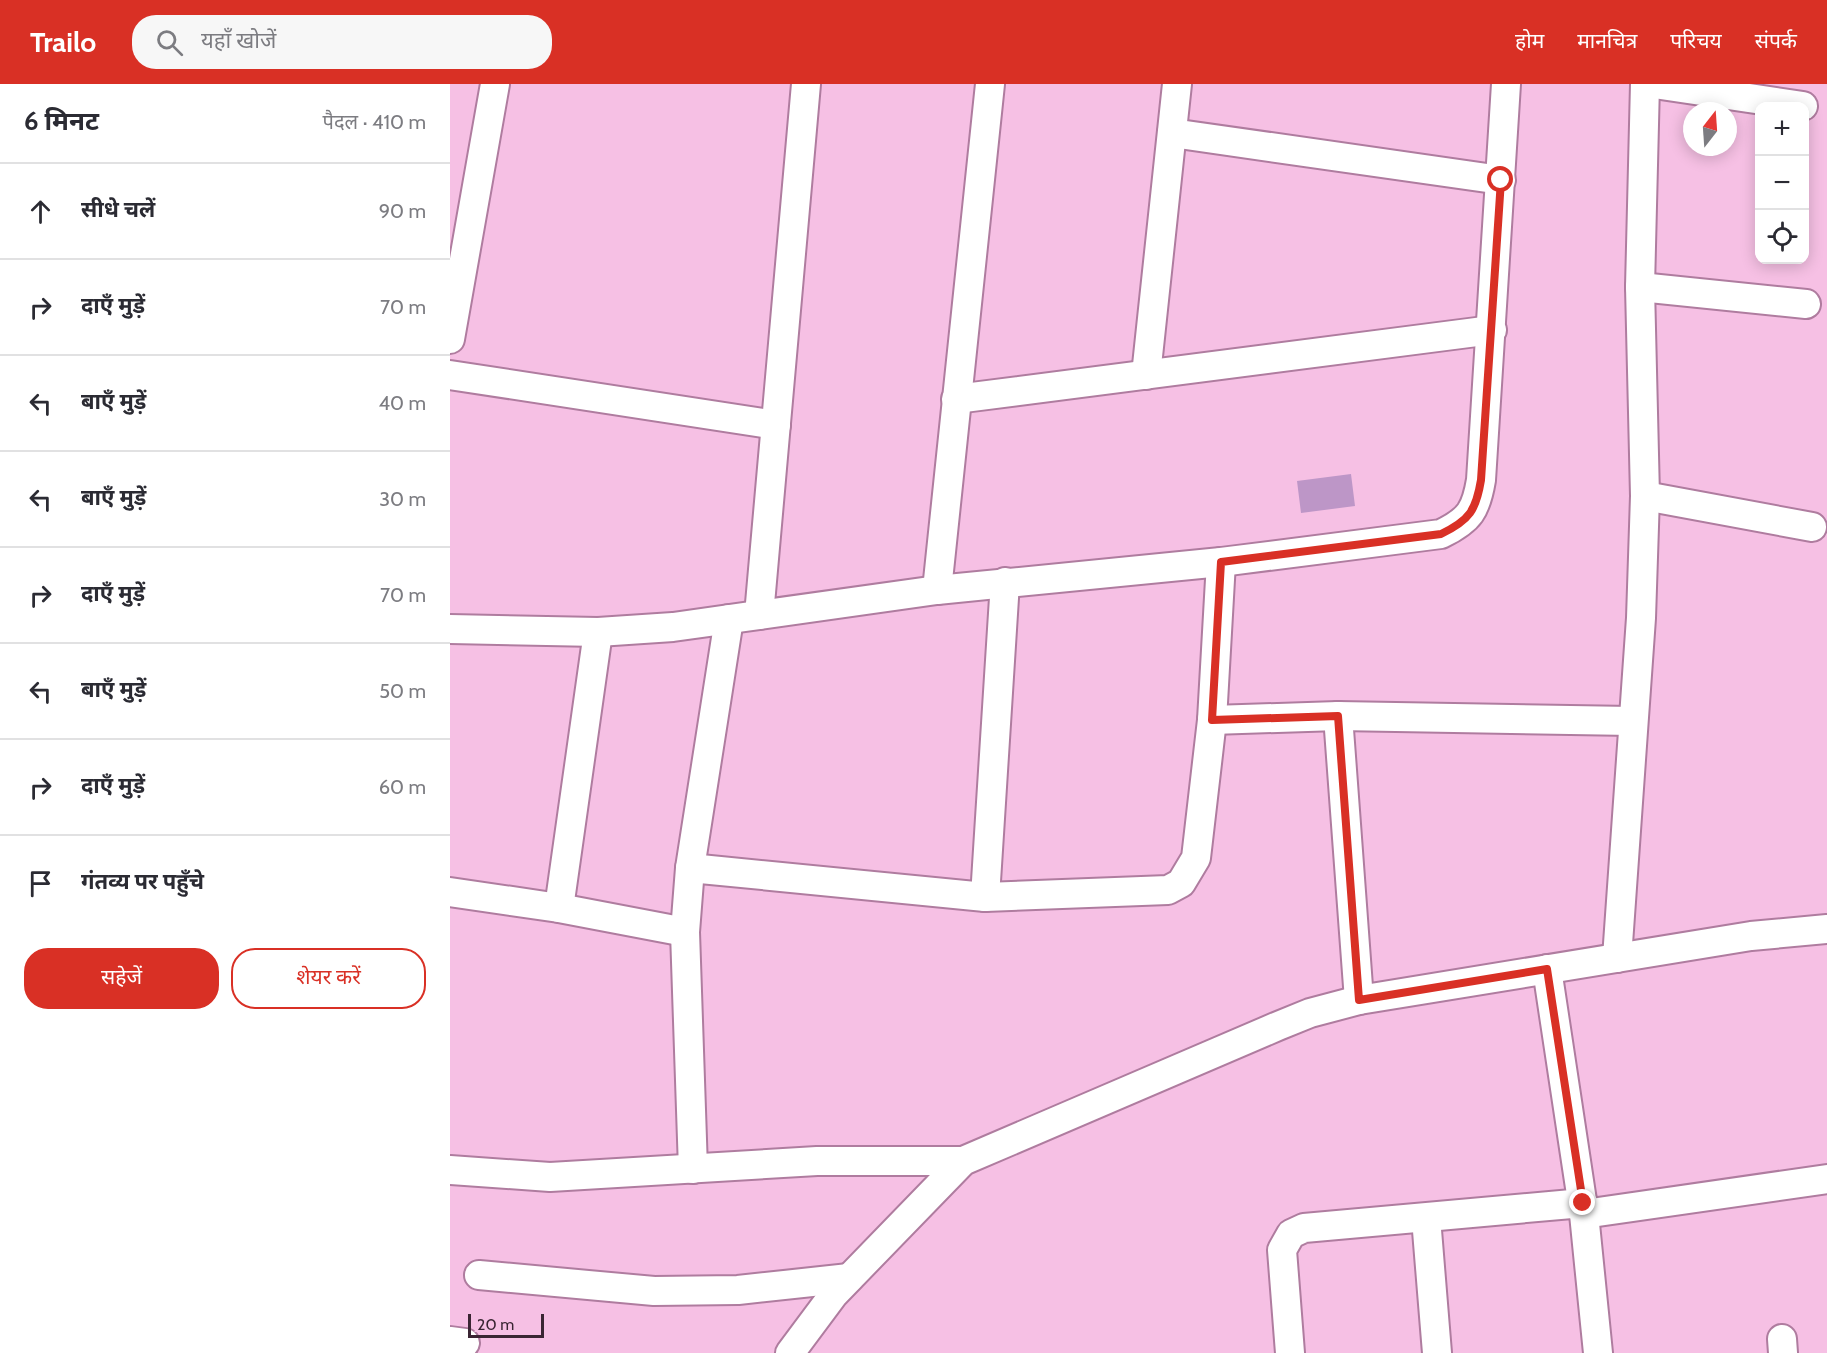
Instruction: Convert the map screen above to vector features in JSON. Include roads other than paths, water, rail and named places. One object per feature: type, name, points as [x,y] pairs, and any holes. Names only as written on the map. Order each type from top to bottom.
[{"type":"street","points":[[450,339],[495,84]]},
{"type":"street","points":[[759,615],[806,84]]},
{"type":"street","points":[[937,590],[990,84]]},
{"type":"street","points":[[1146,375],[1177,84]]},
{"type":"street","points":[[450,629],[598,632],[673,627],[937,590],[1221,562],[1441,534],[1458,526],[1477,504],[1481,480],[1506,84]]},
{"type":"street","points":[[1617,958],[1641,618],[1645,495],[1640,287],[1645,84]]},
{"type":"street","points":[[1653,84],[1771,102]]},
{"type":"street","points":[[1809,108],[1827,110]]},
{"type":"street","points":[[1172,133],[1501,180]]},
{"type":"street","points":[[1640,287],[1806,304]]},
{"type":"street","points":[[957,399],[1492,330]]},
{"type":"street","points":[[450,375],[776,425]]},
{"type":"street","points":[[1645,495],[1812,527]]},
{"type":"street","points":[[690,868],[985,897],[1168,890],[1181,883],[1196,858],[1212,720],[1221,562]]},
{"type":"street","points":[[985,897],[1005,582]]},
{"type":"street","points":[[693,1169],[685,932],[690,868],[729,619]]},
{"type":"street","points":[[559,908],[598,632]]},
{"type":"street","points":[[1212,720],[1338,716],[1632,721]]},
{"type":"street","points":[[1338,716],[1359,1000]]},
{"type":"street","points":[[450,892],[559,908],[685,932]]},
{"type":"street","points":[[790,1353],[834,1294],[963,1161],[1289,1022],[1359,1000],[1751,936],[1827,929]]},
{"type":"street","points":[[1547,969],[1584,1209],[1598,1353]]},
{"type":"street","points":[[450,1170],[550,1177],[817,1161],[963,1161]]},
{"type":"street","points":[[1290,1353],[1282,1250],[1291,1234],[1304,1228],[1584,1209],[1827,1179]]},
{"type":"street","points":[[1426,1218],[1437,1353]]},
{"type":"street","points":[[479,1275],[654,1291],[738,1290],[849,1278]]}]
